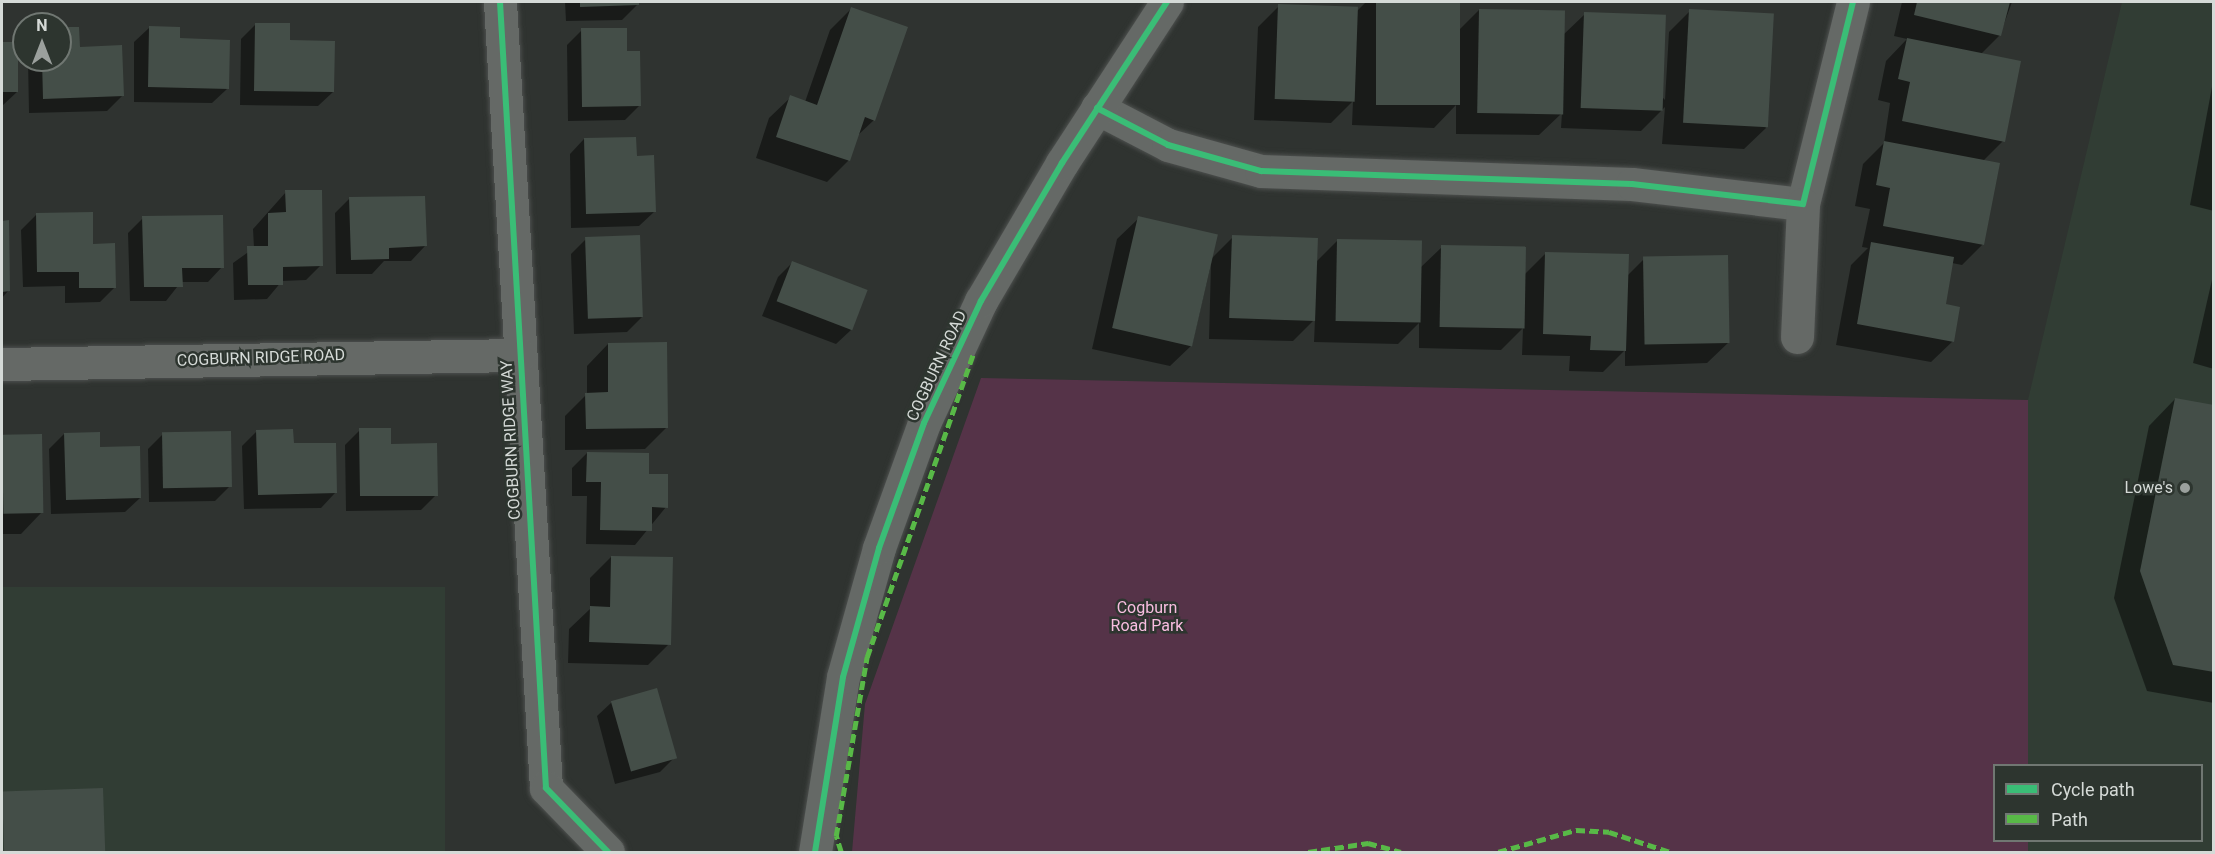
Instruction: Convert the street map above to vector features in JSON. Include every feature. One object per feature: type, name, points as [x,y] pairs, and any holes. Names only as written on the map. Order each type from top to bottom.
[{"type":"street","name":"COGBURN RIDGE WAY","points":[[500,2],[546,788],[608,852]]},
{"type":"street","name":"COGBURN ROAD","points":[[815,852],[843,677],[879,548],[924,423],[981,301],[1098,108],[1167,2]]},
{"type":"street","points":[[1797,338],[1803,204],[1853,2]]},
{"type":"street","points":[[1098,108],[1168,145],[1261,171],[1632,184],[1803,204]]},
{"type":"street","name":"COGBURN RIDGE ROAD","points":[[2,364],[520,355]]},
{"type":"shaded area","points":[[2122,2],[2213,2],[2213,852],[2028,852],[2028,842],[2203,842],[2203,764],[2028,764],[2028,400]]},
{"type":"shaded area","points":[[2,587],[445,587],[445,852],[2,852]]},
{"type":"green space","name":"Cogburn Road Park","points":[[981,378],[2028,400],[2028,764],[1993,764],[1993,842],[2028,842],[2028,852],[852,852],[865,704]]},
{"type":"building","points":[[580,2],[639,2],[639,5],[580,7]]},
{"type":"building","points":[[1376,2],[1460,2],[1460,105],[1376,105]]},
{"type":"building","points":[[1917,2],[2010,2],[2001,36],[1914,15]]},
{"type":"building","points":[[1278,4],[1358,7],[1355,102],[1275,99]]},
{"type":"building","points":[[851,7],[908,27],[875,121],[865,117],[850,161],[776,137],[790,95],[817,105]]},
{"type":"building","points":[[1479,9],[1565,11],[1563,114],[1477,113]]},
{"type":"building","points":[[1689,9],[1774,13],[1768,127],[1683,123]]},
{"type":"building","points":[[1584,12],[1666,15],[1663,111],[1581,108]]},
{"type":"building","points":[[255,23],[290,23],[290,40],[335,41],[334,92],[254,91]]},
{"type":"building","points":[[149,26],[180,27],[180,38],[230,40],[229,89],[148,87]]},
{"type":"building","points":[[72,27],[79,27],[80,47],[122,45],[124,96],[43,99],[42,72],[72,72]]},
{"type":"building","points":[[581,28],[627,28],[627,51],[640,51],[641,106],[582,107]]},
{"type":"building","points":[[1907,38],[2021,61],[2005,142],[1902,121],[1910,82],[1898,79]]},
{"type":"building","points":[[2,42],[12,42],[12,72],[18,72],[18,92],[2,92]]},
{"type":"building","points":[[636,137],[637,156],[654,155],[656,212],[586,214],[584,138]]},
{"type":"building","points":[[1884,141],[2000,163],[1984,245],[1883,226],[1890,188],[1876,185]]},
{"type":"building","points":[[285,190],[322,190],[323,266],[283,267],[283,285],[248,285],[247,246],[268,246],[268,213],[286,212]]},
{"type":"building","points":[[425,196],[427,246],[389,248],[389,259],[351,260],[349,197]]},
{"type":"building","points":[[93,212],[93,244],[115,243],[116,288],[79,288],[79,272],[37,272],[36,213]]},
{"type":"building","points":[[223,215],[224,268],[182,268],[183,287],[144,287],[142,216]]},
{"type":"building","points":[[1138,216],[1218,234],[1192,346],[1112,328]]},
{"type":"building","points":[[9,220],[10,291],[2,292],[2,221]]},
{"type":"building","points":[[640,235],[643,317],[588,319],[585,237]]},
{"type":"building","points":[[1232,235],[1318,238],[1315,321],[1229,318]]},
{"type":"building","points":[[1337,239],[1422,240],[1421,322],[1336,321]]},
{"type":"building","points":[[1871,242],[1954,257],[1946,304],[1960,307],[1954,342],[1857,324]]},
{"type":"building","points":[[1441,245],[1526,246],[1525,328],[1440,327]]},
{"type":"building","points":[[1545,252],[1629,254],[1626,351],[1590,350],[1591,336],[1543,334]]},
{"type":"building","points":[[1728,255],[1730,343],[1645,344],[1643,256]]},
{"type":"building","points":[[792,261],[868,290],[852,330],[777,301]]},
{"type":"building","points":[[667,342],[668,428],[586,429],[585,393],[608,392],[608,343]]},
{"type":"building","name":"Lowe's","points":[[2175,398],[2214,405],[2214,672],[2173,665],[2140,571]]},
{"type":"building","points":[[359,428],[391,428],[391,444],[437,443],[438,496],[360,496]]},
{"type":"building","points":[[293,429],[294,443],[336,443],[337,493],[258,495],[256,430]]},
{"type":"building","points":[[231,431],[232,487],[163,488],[162,432]]},
{"type":"building","points":[[100,432],[100,447],[140,446],[141,498],[66,500],[64,433]]},
{"type":"building","points":[[42,434],[43,513],[3,514],[2,435]]},
{"type":"building","points":[[587,452],[649,453],[649,474],[668,474],[668,508],[652,507],[652,531],[600,530],[601,482],[586,482]]},
{"type":"building","points":[[611,556],[673,557],[671,645],[589,642],[590,606],[610,607]]},
{"type":"building","points":[[657,688],[677,758],[631,771],[611,701]]},
{"type":"building","points":[[103,788],[105,852],[4,852],[2,792]]},
{"type":"marked path","points":[[841,852],[836,836],[867,657],[974,352]]},
{"type":"marked path","points":[[1498,852],[1576,830],[1609,832],[1670,852]]},
{"type":"marked path","points":[[1308,852],[1368,843],[1401,852]]},
{"type":"cycle path","points":[[500,2],[546,788],[608,852]]},
{"type":"cycle path","points":[[815,852],[843,677],[879,548],[924,423],[981,301],[1062,163],[1167,2]]},
{"type":"cycle path","points":[[1097,108],[1168,145],[1261,171],[1632,184],[1803,204],[1853,2]]},
{"type":"place","name":"Lowe's","points":[[2185,488]]}]
